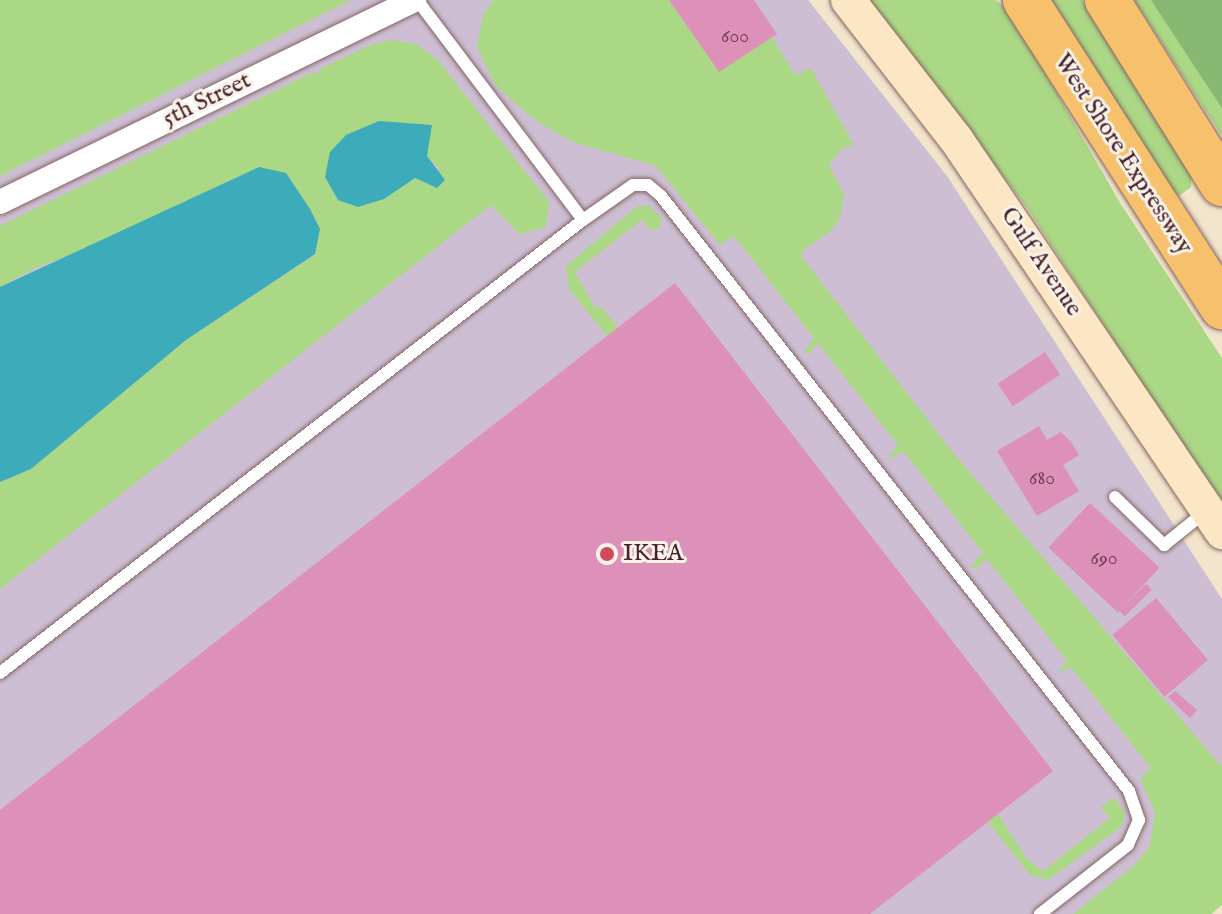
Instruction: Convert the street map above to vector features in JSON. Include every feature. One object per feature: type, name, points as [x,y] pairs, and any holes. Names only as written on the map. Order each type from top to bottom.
[{"type":"highway","name":"West Shore Expressway","points":[[1025,0],[1222,307]]},
{"type":"highway","points":[[1107,0],[1222,184]]},
{"type":"street","name":"5th Street","points":[[0,202],[416,0]]},
{"type":"street","name":"Gulf Avenue","points":[[848,0],[956,139],[1215,521]]},
{"type":"lane","points":[[416,0],[583,220]]},
{"type":"lane","points":[[0,673],[583,220],[633,185],[648,185],[661,196],[1129,791],[1139,820],[1128,845],[1040,914]]},
{"type":"lane","points":[[1115,497],[1164,545],[1215,521]]},
{"type":"shaded area","points":[[247,0],[808,0],[947,176],[1222,599],[1222,891],[1193,914],[0,914],[0,124]]},
{"type":"green space","points":[[0,0],[351,0],[0,176]]},
{"type":"green space","points":[[493,0],[669,0],[719,72],[772,37],[795,75],[811,68],[854,145],[842,148],[829,165],[844,195],[840,217],[831,231],[803,250],[802,257],[951,450],[1222,767],[1222,905],[1211,914],[1073,914],[1135,865],[1150,846],[1155,812],[1140,779],[1151,768],[1071,667],[1057,674],[1067,661],[987,559],[976,569],[971,566],[983,553],[904,452],[887,459],[898,445],[818,343],[808,354],[804,351],[814,338],[734,236],[720,245],[656,166],[573,142],[536,121],[496,86],[477,47],[483,16]]},
{"type":"green space","points":[[869,0],[996,0],[1011,13],[1120,203],[1222,358],[1222,506],[1028,209]]},
{"type":"green space","points":[[1044,0],[1082,0],[1192,173],[1191,187],[1179,196],[1169,190]]},
{"type":"green space","points":[[1134,0],[1222,0],[1222,136]]},
{"type":"green space","points":[[1151,0],[1222,0],[1222,108],[1202,78]]},
{"type":"green space","points":[[393,40],[416,44],[438,60],[549,202],[546,227],[519,234],[491,205],[0,589],[0,482],[31,469],[186,340],[315,255],[320,229],[286,173],[37,267],[0,287],[0,226],[313,72],[321,74],[320,69],[370,45]],"holes":[[[427,156],[439,168],[437,188],[415,178],[384,199]]]},
{"type":"green space","points":[[648,205],[661,217],[660,228],[652,231],[642,220],[575,272],[595,307],[602,307],[618,328],[607,336],[569,289],[566,266],[636,207]]},
{"type":"green space","points":[[1114,798],[1125,812],[1122,826],[1048,880],[1030,875],[988,822],[998,814],[1028,860],[1043,871],[1110,818],[1101,806]]},
{"type":"water","points":[[379,121],[432,125],[427,156],[445,180],[437,188],[415,178],[384,199],[358,207],[338,200],[325,177],[330,152],[346,135]]},
{"type":"water","points":[[259,167],[286,173],[310,209],[320,229],[315,254],[186,340],[31,469],[0,482],[0,287]]},
{"type":"building","points":[[669,0],[754,0],[777,34],[719,72]]},
{"type":"building","name":"IKEA","points":[[675,283],[1053,771],[870,914],[0,914],[0,810]]},
{"type":"building","points":[[1045,352],[1060,374],[1013,406],[998,384]]},
{"type":"building","points":[[1039,426],[1047,440],[1061,432],[1079,455],[1063,465],[1079,491],[1037,516],[997,451]]},
{"type":"building","points":[[1090,503],[1159,568],[1118,612],[1048,548]]},
{"type":"building","points":[[1146,584],[1152,590],[1125,617],[1119,611]]},
{"type":"building","points":[[1156,598],[1208,660],[1164,697],[1112,635]]},
{"type":"building","points":[[1175,691],[1197,710],[1190,718],[1168,697]]},
{"type":"place","name":"IKEA","points":[[607,554]]}]
